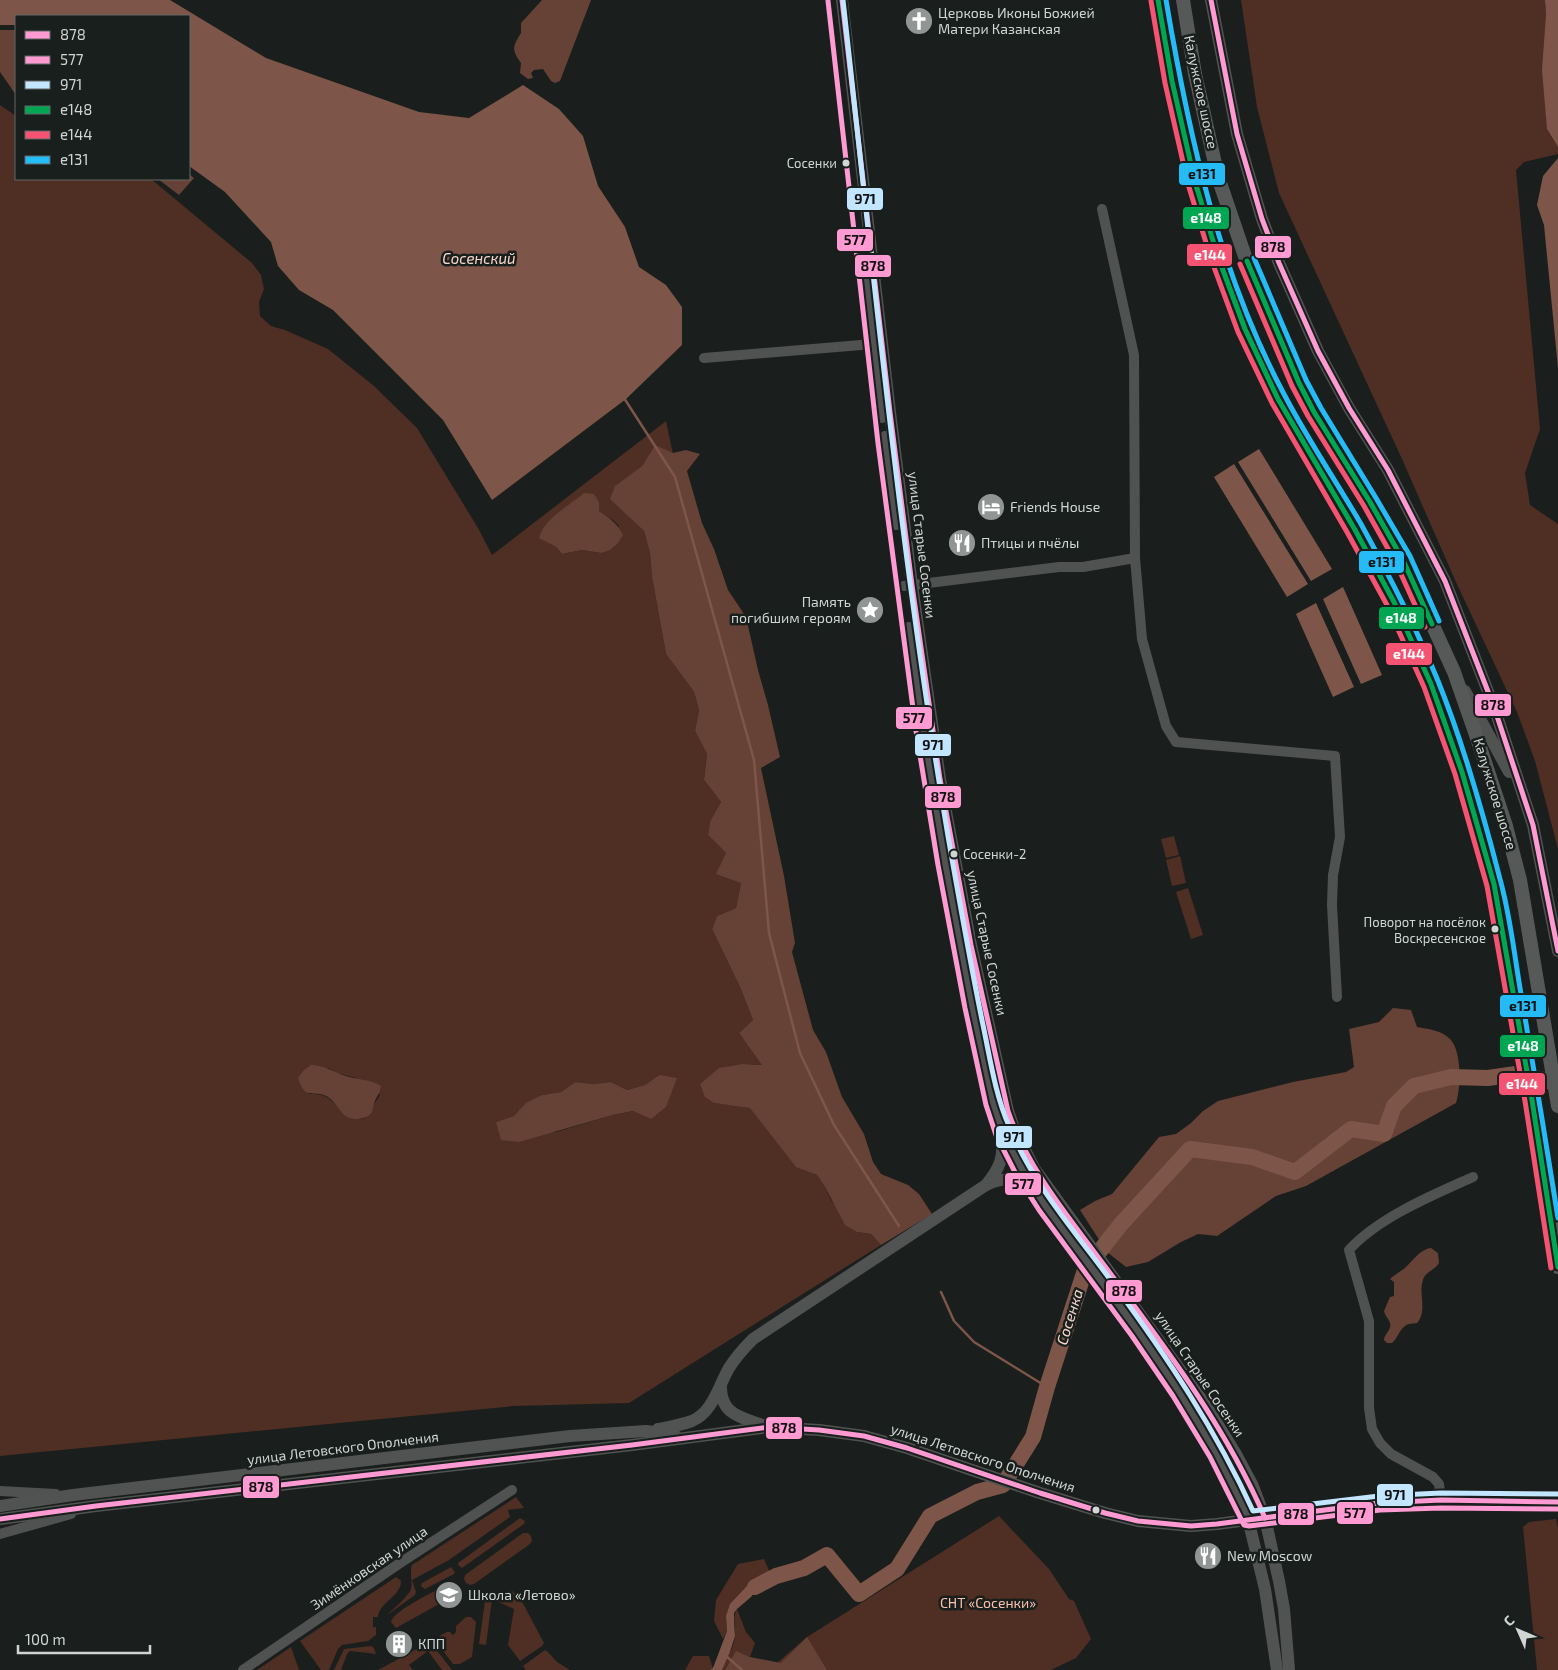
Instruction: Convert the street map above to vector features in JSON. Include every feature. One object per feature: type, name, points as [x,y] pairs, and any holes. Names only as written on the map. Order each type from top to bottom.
[{"type":"highway","name":"Калужское шоссе","points":[[1158,0],[1172,81],[1195,182],[1218,257],[1245,329],[1278,399],[1354,528],[1394,602],[1431,684],[1479,826],[1494,884],[1532,1100],[1558,1267]]},
{"type":"highway","name":"Калужское шоссе","points":[[1183,0],[1195,74],[1218,177],[1249,268],[1299,383],[1314,412],[1370,502],[1403,560],[1454,672],[1506,826],[1520,880],[1558,1106]]},
{"type":"main road","name":"улица Старые Сосенки","points":[[835,0],[873,344],[908,585],[956,870],[1008,1111],[1014,1128],[1034,1168],[1078,1239],[1207,1407],[1252,1484],[1265,1518],[1284,1609],[1289,1670]]},
{"type":"main road","name":"улица Старые Сосенки","points":[[842,0],[908,585],[938,822],[972,1011],[1002,1130],[1023,1170],[1040,1196],[1078,1239]]},
{"type":"main road","points":[[1211,0],[1237,134],[1262,219],[1279,263],[1318,351],[1349,408],[1388,470],[1445,581],[1494,707],[1533,825],[1558,951]]},
{"type":"main road","points":[[1454,672],[1526,803]]},
{"type":"main road","points":[[986,1186],[1002,1158],[1004,1148],[1002,1130]]},
{"type":"main road","points":[[646,1430],[674,1426],[693,1420],[703,1414],[711,1405],[727,1370],[738,1354],[753,1339],[996,1180],[1012,1179],[1027,1186],[1040,1196]]},
{"type":"main road","name":"улица Старые Сосенки","points":[[1120,1296],[1222,1463],[1248,1519],[1266,1589],[1277,1670]]},
{"type":"main road","points":[[721,1385],[720,1395],[727,1409],[735,1415],[769,1427]]},
{"type":"main road","name":"улица Летовского Ополчения","points":[[0,1519],[96,1506],[769,1427],[819,1430],[864,1436],[907,1448],[1024,1488],[1105,1513],[1165,1525],[1192,1526],[1378,1503],[1442,1500],[1558,1502]]},
{"type":"main road","name":"улица Летовского Ополчения","points":[[0,1506],[73,1495],[570,1436],[646,1430],[690,1437]]},
{"type":"street","points":[[1102,209],[1134,355],[1135,558],[1141,629],[1144,648],[1166,726],[1176,742],[1335,756],[1340,837],[1333,875],[1332,905],[1337,997]]},
{"type":"street","points":[[704,358],[873,344]]},
{"type":"street","points":[[908,585],[1058,567],[1083,567],[1135,558]]},
{"type":"street","points":[[1442,1500],[1439,1484],[1433,1477],[1392,1454],[1380,1443],[1372,1429],[1369,1398],[1369,1321],[1349,1250],[1361,1238],[1418,1202],[1473,1176]]},
{"type":"street","name":"Зимёнковская улица","points":[[242,1670],[392,1568],[512,1490]]},
{"type":"street","points":[[0,1491],[73,1495]]},
{"type":"street","points":[[0,1534],[96,1506]]},
{"type":"green space","points":[[1241,0],[1545,0],[1547,129],[1558,147],[1558,154],[1524,162],[1516,170],[1540,429],[1525,473],[1530,505],[1558,524],[1558,849],[1535,761],[1517,712],[1279,193],[1257,107]]},
{"type":"green space","points":[[0,105],[15,115],[15,180],[152,180],[252,263],[261,275],[264,289],[259,302],[260,316],[271,326],[285,330],[328,349],[374,386],[417,428],[478,528],[492,555],[666,421],[673,454],[655,445],[642,466],[616,486],[631,518],[644,531],[650,553],[652,577],[666,654],[694,692],[699,710],[695,731],[707,754],[704,780],[721,802],[710,821],[708,835],[726,853],[741,883],[736,908],[717,916],[712,929],[740,987],[753,1020],[739,1033],[763,1065],[743,1064],[714,1103],[750,1107],[796,1166],[817,1175],[831,1200],[857,1232],[871,1234],[881,1245],[629,1403],[514,1406],[0,1456]],"holes":[[[584,494],[599,502],[599,511],[619,526],[601,553],[582,550],[562,554],[556,547],[540,538],[546,525],[558,513]],[[328,1068],[337,1073],[356,1078],[380,1095],[365,1118],[347,1117],[326,1097],[318,1094],[308,1094]],[[659,1075],[651,1119],[634,1111],[613,1115],[556,1132],[496,1122],[514,1116],[542,1095],[561,1092],[575,1082],[593,1084],[611,1082],[627,1090],[645,1085]]]},
{"type":"green space","points":[[1174,836],[1179,855],[1166,858],[1161,839]]},
{"type":"green space","points":[[1180,856],[1186,883],[1172,886],[1166,860]]},
{"type":"green space","points":[[1188,888],[1203,935],[1191,939],[1176,892]]},
{"type":"green space","points":[[516,1497],[524,1508],[508,1510],[510,1517],[449,1560],[412,1580],[416,1592],[415,1595],[387,1615],[404,1599],[411,1589],[412,1565]]},
{"type":"green space","name":"СНТ «Сосенки»","points":[[999,1516],[1049,1569],[1069,1599],[1074,1601],[1091,1639],[1076,1658],[1051,1670],[769,1670],[807,1637]]},
{"type":"green space","points":[[520,1518],[525,1521],[524,1524],[462,1568],[458,1565],[458,1563]]},
{"type":"green space","points":[[1556,1519],[1558,1529],[1558,1670],[1537,1670],[1523,1527],[1529,1522]]},
{"type":"green space","points":[[523,1533],[528,1533],[531,1536],[532,1541],[530,1544],[474,1584],[466,1583],[465,1575]]},
{"type":"green space","points":[[764,1559],[771,1575],[761,1578],[726,1616],[727,1631],[723,1639],[714,1621],[716,1600],[738,1564]]},
{"type":"green space","points":[[451,1567],[455,1572],[454,1574],[425,1589],[421,1586],[422,1583]]},
{"type":"green space","points":[[396,1577],[401,1581],[398,1591],[382,1607],[378,1617],[373,1617],[373,1627],[376,1627],[376,1635],[368,1641],[342,1645],[338,1649],[329,1670],[321,1670],[300,1641]]},
{"type":"green space","points":[[452,1582],[456,1582],[460,1588],[457,1594],[396,1628],[391,1622],[394,1617],[408,1606]]},
{"type":"green space","points":[[504,1591],[512,1591],[519,1596],[544,1643],[520,1661],[508,1645],[514,1609],[492,1599],[486,1645],[479,1644],[485,1601],[489,1597]]},
{"type":"green space","points":[[737,1609],[746,1632],[755,1643],[750,1657],[736,1652],[725,1670],[722,1670],[732,1649],[735,1632],[734,1619]]},
{"type":"green space","points":[[466,1617],[471,1617],[476,1622],[472,1657],[460,1664],[453,1664],[437,1643],[438,1638],[447,1632],[453,1635],[456,1632],[456,1626]]},
{"type":"green space","points":[[426,1644],[435,1648],[452,1670],[442,1670],[428,1651],[409,1665],[413,1670],[378,1670]]},
{"type":"green space","points":[[371,1646],[376,1654],[350,1651],[341,1670],[334,1670],[344,1649]]},
{"type":"green space","points":[[291,1647],[299,1670],[257,1670]]},
{"type":"green space","points":[[545,1650],[557,1662],[570,1670],[526,1670],[523,1666]]},
{"type":"green space","points":[[693,1656],[709,1656],[713,1668],[710,1670],[685,1670]]},
{"type":"shaded area","points":[[542,0],[591,0],[560,81],[555,83],[551,81],[543,69],[534,70],[531,73],[533,78],[528,79],[520,73],[521,63],[514,51],[521,33],[521,23]]},
{"type":"shaded area","points":[[0,30],[15,30],[15,94],[0,72]]},
{"type":"shaded area","points":[[190,175],[194,178],[179,195],[159,180],[190,180]]},
{"type":"shaded area","points":[[655,445],[673,453],[686,450],[700,454],[687,471],[702,523],[714,549],[728,590],[746,617],[780,757],[761,768],[784,876],[795,943],[792,952],[813,1030],[826,1052],[842,1097],[864,1134],[873,1162],[881,1174],[908,1185],[919,1194],[932,1214],[881,1245],[871,1234],[857,1232],[845,1225],[817,1175],[796,1167],[750,1108],[714,1103],[705,1097],[700,1084],[719,1068],[743,1064],[762,1065],[739,1033],[753,1020],[740,987],[712,929],[717,916],[736,908],[741,883],[716,874],[726,853],[708,835],[710,821],[721,802],[704,780],[707,754],[695,731],[699,710],[694,692],[666,654],[652,577],[650,553],[644,531],[610,499],[615,486],[642,466]]},
{"type":"shaded area","points":[[584,493],[594,494],[599,502],[599,511],[613,521],[623,535],[610,550],[601,553],[582,550],[562,554],[556,547],[539,538],[551,518]]},
{"type":"shaded area","points":[[1393,1008],[1411,1010],[1417,1027],[1434,1030],[1443,1034],[1454,1045],[1457,1052],[1459,1070],[1459,1088],[1456,1103],[1306,1186],[1276,1196],[1217,1236],[1198,1234],[1148,1262],[1126,1267],[1107,1252],[1080,1210],[1112,1194],[1159,1137],[1176,1134],[1218,1101],[1293,1082],[1346,1072],[1354,1067],[1349,1029],[1379,1022]]},
{"type":"shaded area","points":[[311,1065],[324,1067],[346,1076],[373,1082],[381,1086],[372,1112],[361,1119],[350,1118],[328,1097],[307,1093],[301,1086],[298,1078]]},
{"type":"shaded area","points":[[659,1075],[677,1078],[666,1107],[651,1119],[633,1111],[519,1142],[501,1140],[496,1122],[514,1116],[526,1103],[542,1095],[561,1092],[575,1082],[593,1084],[611,1082],[627,1090],[645,1085]]},
{"type":"shaded area","points":[[1431,1248],[1438,1253],[1439,1263],[1423,1280],[1422,1313],[1420,1318],[1417,1323],[1408,1324],[1403,1328],[1392,1343],[1387,1343],[1384,1338],[1390,1325],[1384,1311],[1390,1297],[1394,1296],[1394,1282],[1390,1279],[1421,1253]]},
{"type":"shaded area","points":[[807,1637],[827,1670],[725,1670],[736,1651],[750,1657],[781,1663]]},
{"type":"water","name":"Сосенский","points":[[0,0],[170,0],[266,58],[419,112],[469,118],[523,85],[559,109],[583,136],[598,186],[625,227],[639,267],[666,285],[682,307],[682,345],[626,399],[492,500],[443,420],[333,310],[299,290],[278,266],[271,242],[225,192],[190,167],[190,15],[15,15],[15,25],[0,25]]},
{"type":"water","points":[[1545,0],[1558,0],[1558,147],[1547,129],[1542,70],[1546,15]]},
{"type":"water","points":[[1558,158],[1558,368],[1544,225],[1537,205],[1543,176]]},
{"type":"water","points":[[1259,449],[1332,569],[1311,581],[1238,462]]},
{"type":"water","points":[[1234,464],[1308,584],[1287,597],[1214,477]]},
{"type":"water","points":[[1343,587],[1382,675],[1361,684],[1323,599]]},
{"type":"water","points":[[1316,603],[1354,687],[1333,697],[1296,614]]},
{"type":"water","points":[[771,1575],[779,1583],[756,1590],[737,1609],[734,1613],[735,1636],[730,1652],[722,1670],[710,1670],[713,1668],[727,1631],[726,1616],[730,1604],[747,1586]]},
{"type":"waterway","points":[[624,398],[675,477],[754,760],[769,933],[800,1053],[834,1125],[899,1226]]},
{"type":"waterway","name":"Сосенка","points":[[755,1587],[776,1576],[804,1568],[827,1555],[859,1594],[897,1569],[930,1516],[977,1492],[1003,1485],[1033,1437],[1085,1270],[1121,1224],[1190,1149],[1252,1157],[1295,1172],[1351,1129],[1384,1134],[1394,1106],[1414,1086],[1451,1077],[1488,1078],[1516,1074],[1558,1083]]},
{"type":"waterway","points":[[941,1292],[954,1321],[974,1342],[1047,1387]]},
{"type":"waterway","points":[[726,1656],[742,1670]]},
{"type":"transit line","name":"878","points":[[842,0],[890,412],[912,585],[940,779],[971,945],[1008,1111],[1026,1153],[1050,1191],[1171,1356],[1212,1418],[1249,1484],[1265,1518]]},
{"type":"transit line","name":"971","points":[[843,0],[889,419],[931,732],[960,907],[996,1089],[1004,1114],[1019,1148],[1043,1189],[1172,1367],[1207,1423],[1253,1511],[1379,1496],[1441,1493],[1558,1494]]},
{"type":"transit line","name":"е148","points":[[1158,0],[1172,81],[1195,182],[1218,257],[1245,329],[1278,399],[1354,528],[1394,602],[1431,684],[1462,772],[1494,884],[1532,1100],[1558,1267]]},
{"type":"transit line","name":"е131","points":[[1166,0],[1196,153],[1224,253],[1242,301],[1262,349],[1285,396],[1361,524],[1402,601],[1438,681],[1465,754],[1487,829],[1512,934],[1558,1218]]},
{"type":"transit line","name":"878","points":[[1211,0],[1237,134],[1262,219],[1279,263],[1318,351],[1349,408],[1388,470],[1445,581],[1494,707],[1533,825],[1558,951]]},
{"type":"transit line","name":"577","points":[[828,1],[878,443],[916,731],[938,865],[965,1008],[986,1105],[996,1135],[1016,1174],[1039,1210],[1132,1336],[1173,1396],[1210,1457],[1244,1525],[1249,1526],[1380,1510],[1441,1508],[1558,1509]]},
{"type":"transit line","name":"е144","points":[[1151,1],[1165,83],[1188,184],[1211,259],[1238,332],[1272,403],[1387,605],[1424,687],[1455,774],[1487,886],[1525,1101],[1551,1268]]},
{"type":"transit line","name":"е131","points":[[1254,258],[1306,380],[1410,556],[1439,621]]},
{"type":"transit line","name":"е148","points":[[1247,261],[1299,383],[1314,412],[1370,502],[1403,560],[1432,624]]},
{"type":"transit line","name":"е144","points":[[1240,264],[1292,386],[1396,563],[1425,627]]},
{"type":"transit line","name":"878","points":[[0,1519],[96,1506],[632,1445],[769,1427],[819,1430],[864,1436],[907,1448],[1040,1493],[1138,1521],[1191,1526],[1379,1503],[1441,1500],[1558,1502]]},
{"type":"place","name":"Церковь Иконы Божией Матери Казанская","points":[[919,21]]},
{"type":"place","name":"Сосенки","points":[[846,163]]},
{"type":"place","name":"Friends House","points":[[991,507]]},
{"type":"place","name":"Птицы и пчёлы","points":[[962,543]]},
{"type":"place","name":"Память погибшим героям","points":[[870,610]]},
{"type":"place","name":"Сосенки-2","points":[[954,854]]},
{"type":"place","name":"Поворот на посёлок Воскресенское","points":[[1495,929]]},
{"type":"place","name":"New Moscow","points":[[1208,1556]]},
{"type":"place","name":"Школа «Летово»","points":[[449,1595]]},
{"type":"place","name":"КПП","points":[[399,1644]]}]
